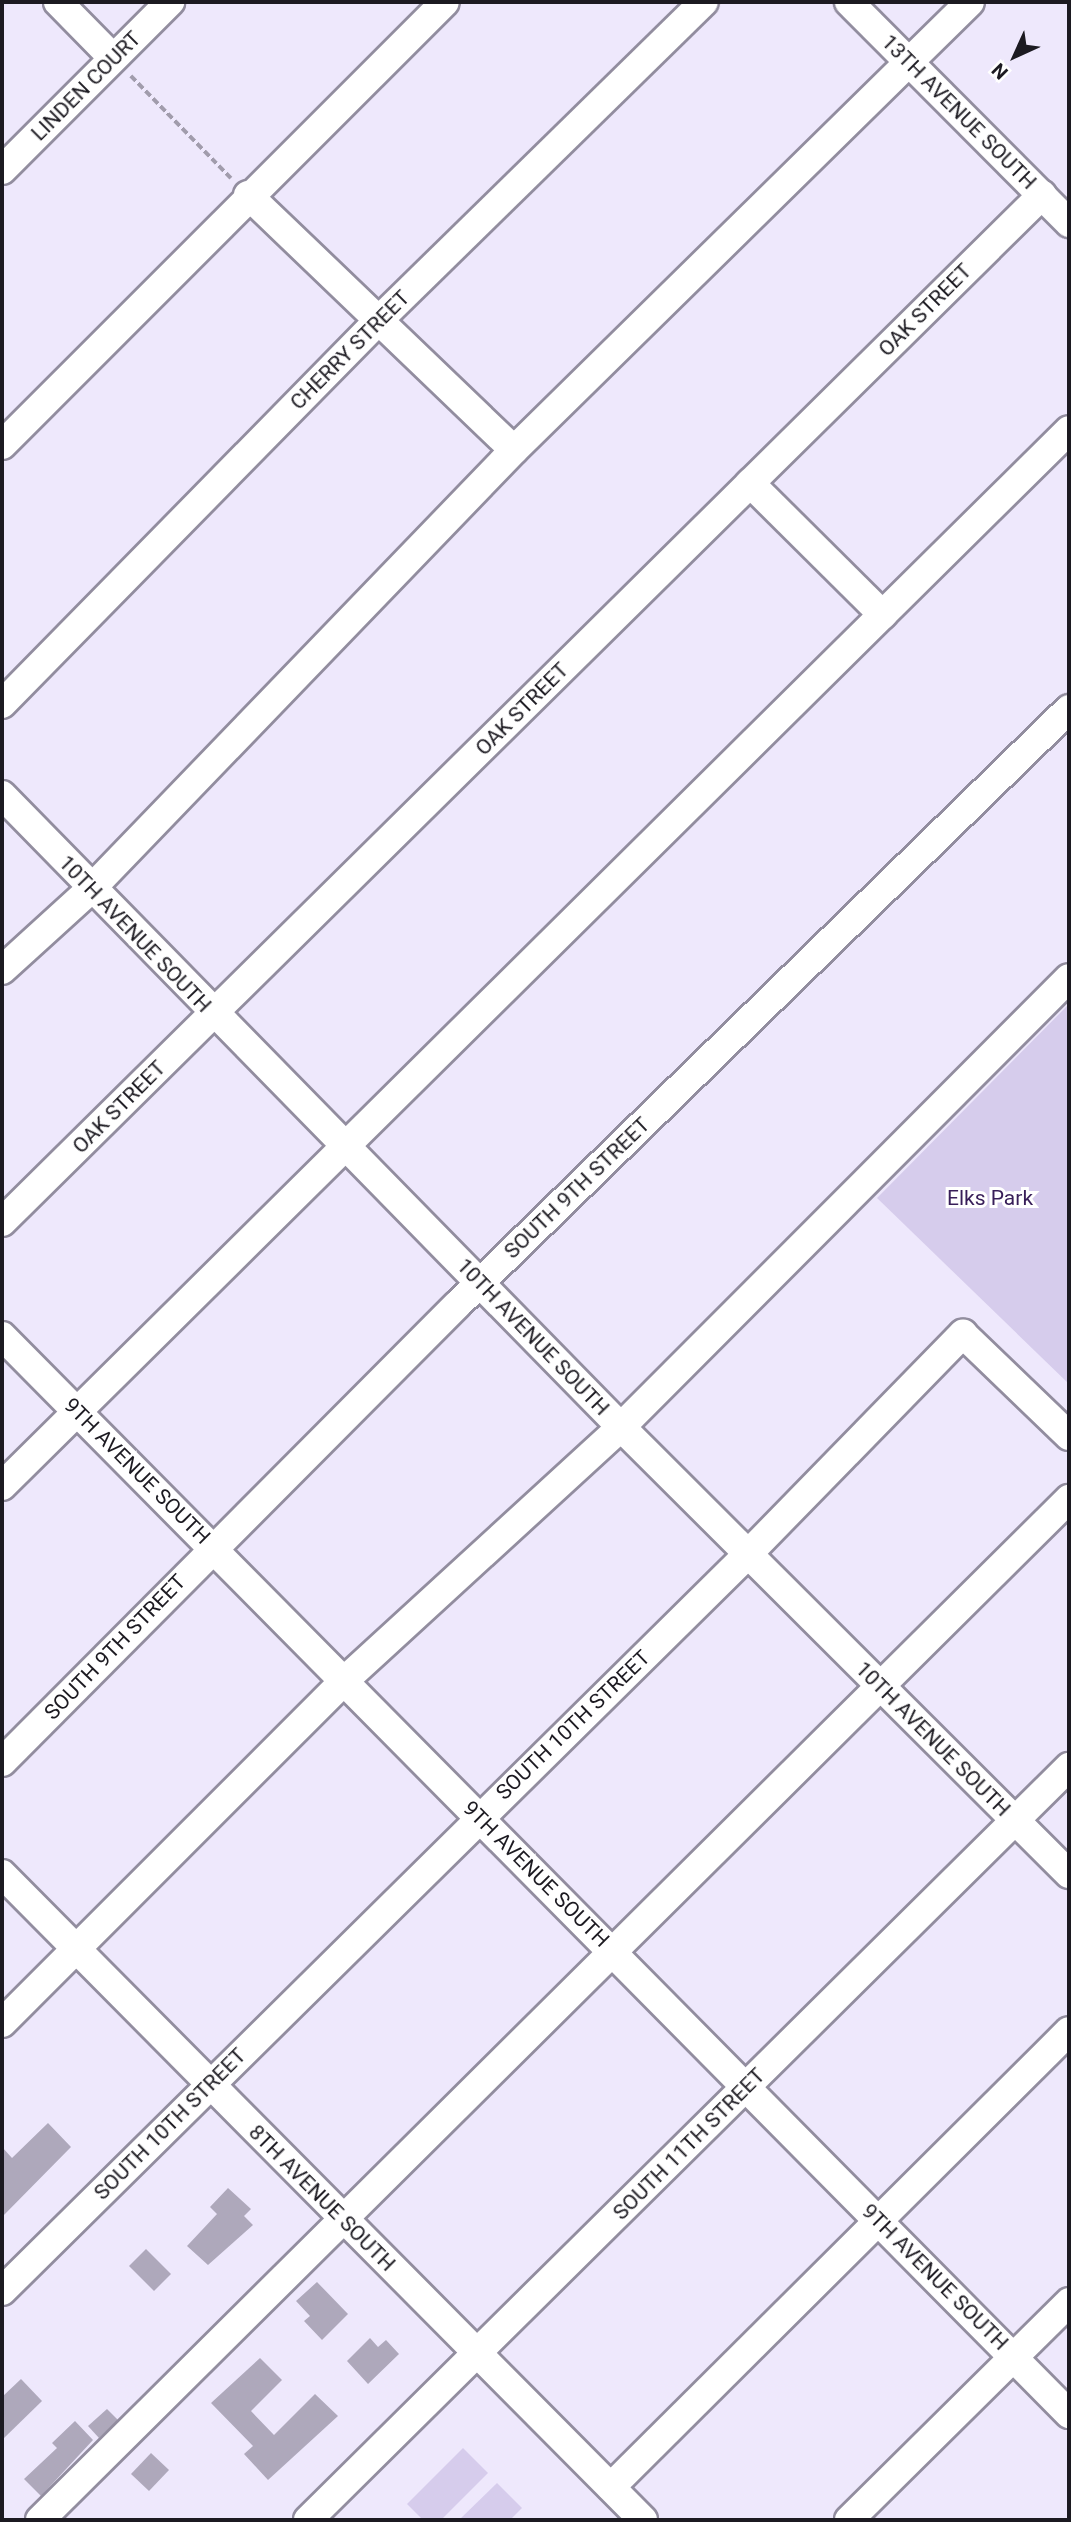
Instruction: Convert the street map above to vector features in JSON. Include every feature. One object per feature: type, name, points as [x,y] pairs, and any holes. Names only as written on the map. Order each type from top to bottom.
[{"type":"street","points":[[58,2],[113,58]]},
{"type":"street","name":"LINDEN COURT","points":[[2,170],[170,2]]},
{"type":"street","points":[[2,444],[248,195],[445,2]]},
{"type":"street","name":"CHERRY STREET","points":[[2,704],[380,319],[705,2]]},
{"type":"street","name":"13TH AVENUE SOUTH","points":[[849,2],[1069,223]]},
{"type":"street","points":[[2,970],[90,890],[514,450],[970,2]]},
{"type":"street","points":[[248,195],[514,450]]},
{"type":"street","name":"OAK STREET","points":[[2,1222],[1042,195]]},
{"type":"street","points":[[2,1486],[1069,430]]},
{"type":"street","points":[[750,483],[883,615]]},
{"type":"street","name":"SOUTH 9TH STREET","points":[[2,1762],[212,1547],[480,1282],[1069,709]]},
{"type":"street","name":"10TH AVENUE SOUTH","points":[[2,795],[90,890],[621,1427],[1069,1874]]},
{"type":"street","points":[[2,2023],[345,1681],[621,1427],[1069,978]]},
{"type":"street","name":"SOUTH 10TH STREET","points":[[2,2291],[478,1816],[748,1554],[963,1334],[1069,1436]]},
{"type":"street","name":"9TH AVENUE SOUTH","points":[[2,1336],[748,2086],[1069,2414]]},
{"type":"street","points":[[40,2520],[611,1950],[1069,1499]]},
{"type":"street","name":"SOUTH 11TH STREET","points":[[308,2520],[1069,1767]]},
{"type":"street","name":"8TH AVENUE SOUTH","points":[[2,1874],[208,2085],[478,2352],[643,2520]]},
{"type":"street","points":[[611,2487],[1069,2031]]},
{"type":"street","points":[[849,2520],[1069,2302]]},
{"type":"path","points":[[113,58],[248,195]]},
{"type":"green space","name":"Elks Park","points":[[1069,1004],[1069,1384],[877,1198]]},
{"type":"green space","points":[[463,2448],[488,2473],[441,2520],[423,2520],[407,2504]]},
{"type":"green space","points":[[497,2483],[522,2508],[510,2520],[459,2520]]},
{"type":"building","points":[[48,2123],[71,2147],[2,2217],[2,2147],[12,2158]]},
{"type":"building","points":[[228,2188],[251,2209],[244,2216],[253,2225],[208,2265],[187,2246],[217,2214],[210,2207]]},
{"type":"building","points":[[146,2249],[171,2274],[154,2291],[129,2266]]},
{"type":"building","points":[[317,2282],[348,2314],[322,2340],[304,2321],[310,2316],[296,2301]]},
{"type":"building","points":[[370,2338],[378,2347],[386,2340],[399,2354],[368,2384],[347,2361]]},
{"type":"building","points":[[260,2358],[282,2380],[251,2411],[274,2435],[315,2394],[338,2416],[268,2480],[244,2454],[253,2446],[211,2403]]},
{"type":"building","points":[[21,2379],[42,2401],[2,2440],[2,2397]]},
{"type":"building","points":[[107,2409],[118,2420],[99,2438],[88,2426]]},
{"type":"building","points":[[75,2421],[93,2440],[41,2496],[24,2479],[57,2448],[52,2443]]},
{"type":"building","points":[[151,2453],[169,2470],[149,2491],[131,2474]]}]
